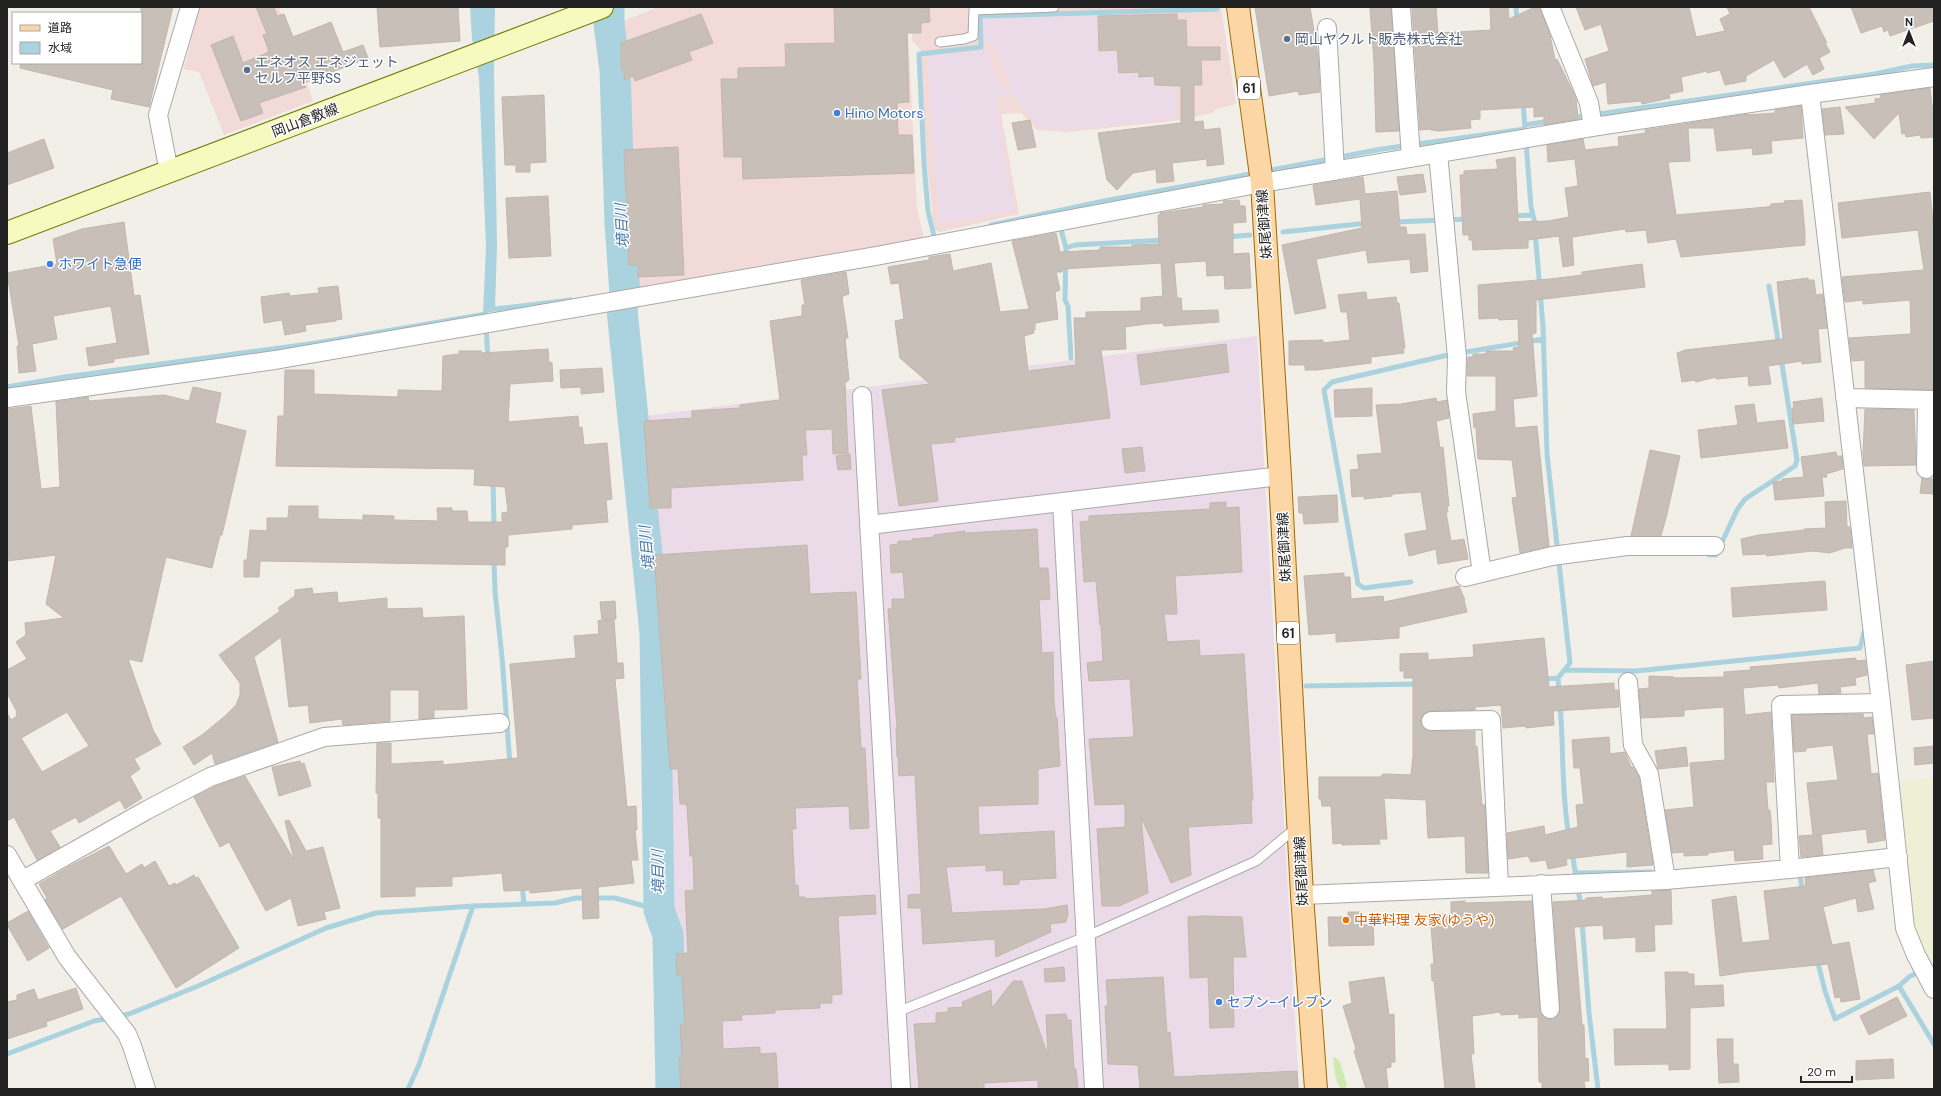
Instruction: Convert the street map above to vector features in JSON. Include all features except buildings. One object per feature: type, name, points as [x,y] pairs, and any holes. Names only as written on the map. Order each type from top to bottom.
[{"type":"main road","name":"妹尾御津線","points":[[1238,7],[1261,176],[1280,476],[1302,895],[1316,1089]]},
{"type":"main road","name":"岡山倉敷線","points":[[7,233],[599,8]]},
{"type":"street","points":[[169,172],[158,114],[190,7]]},
{"type":"street","points":[[1401,7],[1410,148]]},
{"type":"street","points":[[1550,7],[1589,103],[1592,119]]},
{"type":"street","points":[[1328,28],[1334,161]]},
{"type":"street","points":[[7,398],[275,360],[876,256],[1334,161],[1410,148],[1438,153],[1527,138],[1592,119],[1810,94],[1934,77]]},
{"type":"street","points":[[1810,94],[1882,703],[1905,928],[1929,979]]},
{"type":"street","points":[[1438,153],[1456,353],[1456,392],[1473,575],[1557,556],[1626,546],[1715,546]]},
{"type":"street","points":[[862,396],[901,1089]]},
{"type":"street","points":[[1845,398],[1931,400],[1926,469]]},
{"type":"street","points":[[869,525],[1280,476]]},
{"type":"street","points":[[1062,502],[1094,1089]]},
{"type":"street","points":[[1628,682],[1633,745],[1649,774],[1665,873]]},
{"type":"street","points":[[1793,865],[1781,705],[1882,703]]},
{"type":"street","points":[[1431,721],[1491,720],[1499,886]]},
{"type":"street","points":[[23,880],[147,810],[210,777],[324,737],[500,723]]},
{"type":"street","points":[[7,855],[67,956],[120,1025],[132,1046],[146,1089]]},
{"type":"street","points":[[1302,895],[1578,883],[1665,873],[1793,865],[1898,856]]},
{"type":"street","points":[[1541,884],[1550,1009]]},
{"type":"lane","points":[[940,42],[964,39],[973,36],[974,10],[1054,7]]},
{"type":"lane","points":[[897,1012],[1085,937],[1256,861],[1299,826]]},
{"type":"shaded area","name":"エネオス エネジェット セルフ平野SS","points":[[199,7],[279,7],[313,101],[224,135],[199,72],[184,69]]},
{"type":"shaded area","points":[[659,7],[907,7],[917,209],[924,238],[630,290],[626,264],[618,23]]},
{"type":"shaded area","points":[[912,7],[1221,7],[1236,104],[1216,109],[1212,113],[1174,121],[1066,132],[1037,130],[1021,113],[1001,114],[1019,214],[940,232],[934,229],[926,153],[921,50],[912,41]]},
{"type":"shaded area","points":[[1096,14],[1098,53],[1161,50],[1163,87],[1176,87],[1177,118],[1067,130],[1037,126],[1007,87],[1011,84],[992,43],[984,43],[983,18]]},
{"type":"shaded area","points":[[987,50],[997,79],[1010,97],[995,97],[1014,211],[939,223],[927,57]]},
{"type":"shaded area","points":[[1257,336],[1299,1089],[678,1089],[675,927],[670,921],[667,903],[667,749],[645,416]]},
{"type":"green space","points":[[1934,778],[1934,960],[1924,961],[1913,923],[1897,788],[1901,787],[1901,781]]},
{"type":"green space","points":[[1335,1057],[1340,1062],[1347,1085],[1345,1089],[1340,1088],[1336,1080],[1333,1058]]},
{"type":"water","points":[[470,7],[495,7],[494,73],[497,246],[495,309],[487,310],[486,314],[483,314],[486,246],[479,77],[472,39]]},
{"type":"waterway","name":"境目川","points":[[609,7],[609,24],[615,70],[620,223],[625,294],[622,310],[655,633],[659,910],[668,935],[671,1089]]},
{"type":"waterway","points":[[1516,7],[1517,22]]},
{"type":"waterway","points":[[934,236],[928,211],[924,163],[919,54],[981,47],[980,16],[1217,9]]},
{"type":"waterway","points":[[1571,118],[1875,74],[1912,66],[1934,65]]},
{"type":"waterway","points":[[1523,102],[1531,207],[1534,219],[1543,326],[1547,454],[1570,663],[1558,678],[1559,693]]},
{"type":"waterway","points":[[1525,125],[1549,121]]},
{"type":"waterway","points":[[1266,171],[1382,149],[1525,129]]},
{"type":"waterway","points":[[991,225],[1104,201],[1256,173]]},
{"type":"waterway","points":[[1512,216],[1533,215]]},
{"type":"waterway","points":[[1394,222],[1468,219]]},
{"type":"waterway","points":[[1283,232],[1368,223]]},
{"type":"waterway","points":[[1060,226],[1066,248],[1065,300],[1068,306],[1071,358]]},
{"type":"waterway","points":[[1227,237],[1250,235]]},
{"type":"waterway","points":[[1066,248],[1075,245],[1165,240]]},
{"type":"waterway","points":[[1769,286],[1779,346]]},
{"type":"waterway","points":[[486,310],[571,300]]},
{"type":"waterway","points":[[7,387],[65,377],[316,343],[486,314]]},
{"type":"waterway","points":[[486,326],[488,360]]},
{"type":"waterway","points":[[1411,582],[1364,588],[1358,584],[1324,390],[1332,382],[1448,355],[1544,339]]},
{"type":"waterway","points":[[1709,555],[1716,555],[1737,510],[1745,499],[1795,466],[1797,460],[1781,358]]},
{"type":"waterway","points":[[493,480],[494,528]]},
{"type":"waterway","points":[[494,560],[495,592],[502,657],[510,765]]},
{"type":"waterway","points":[[1565,670],[1636,671],[1860,648],[1864,632]]},
{"type":"waterway","points":[[1543,679],[1558,678]]},
{"type":"waterway","points":[[1306,686],[1419,684]]},
{"type":"waterway","points":[[1560,705],[1566,820],[1569,836]]},
{"type":"waterway","points":[[1572,852],[1581,907]]},
{"type":"waterway","points":[[1799,871],[1803,893]]},
{"type":"waterway","points":[[1575,873],[1651,872]]},
{"type":"waterway","points":[[522,884],[524,904]]},
{"type":"waterway","points":[[119,1016],[129,1014],[198,986],[326,928],[376,913],[473,906],[555,903],[576,898],[615,898],[659,910]]},
{"type":"waterway","points":[[408,1089],[419,1065],[473,906]]},
{"type":"waterway","points":[[1582,921],[1589,1013],[1598,1089]]},
{"type":"waterway","points":[[1817,959],[1825,991],[1835,1019],[1899,986],[1910,976],[1934,967]]},
{"type":"waterway","points":[[1899,986],[1934,1044]]},
{"type":"waterway","points":[[7,1054],[94,1021],[111,1018]]},
{"type":"place","name":"岡山ヤクルト販売株式会社","points":[[1287,39]]},
{"type":"place","name":"エネオス エネジェット セルフ平野SS","points":[[247,70]]},
{"type":"place","name":"Hino Motors","points":[[837,113]]},
{"type":"place","name":"ホワイト急便","points":[[50,264]]},
{"type":"place","name":"中華料理 友家(ゆうや)","points":[[1346,920]]},
{"type":"place","name":"セブン-イレブン","points":[[1219,1002]]}]
